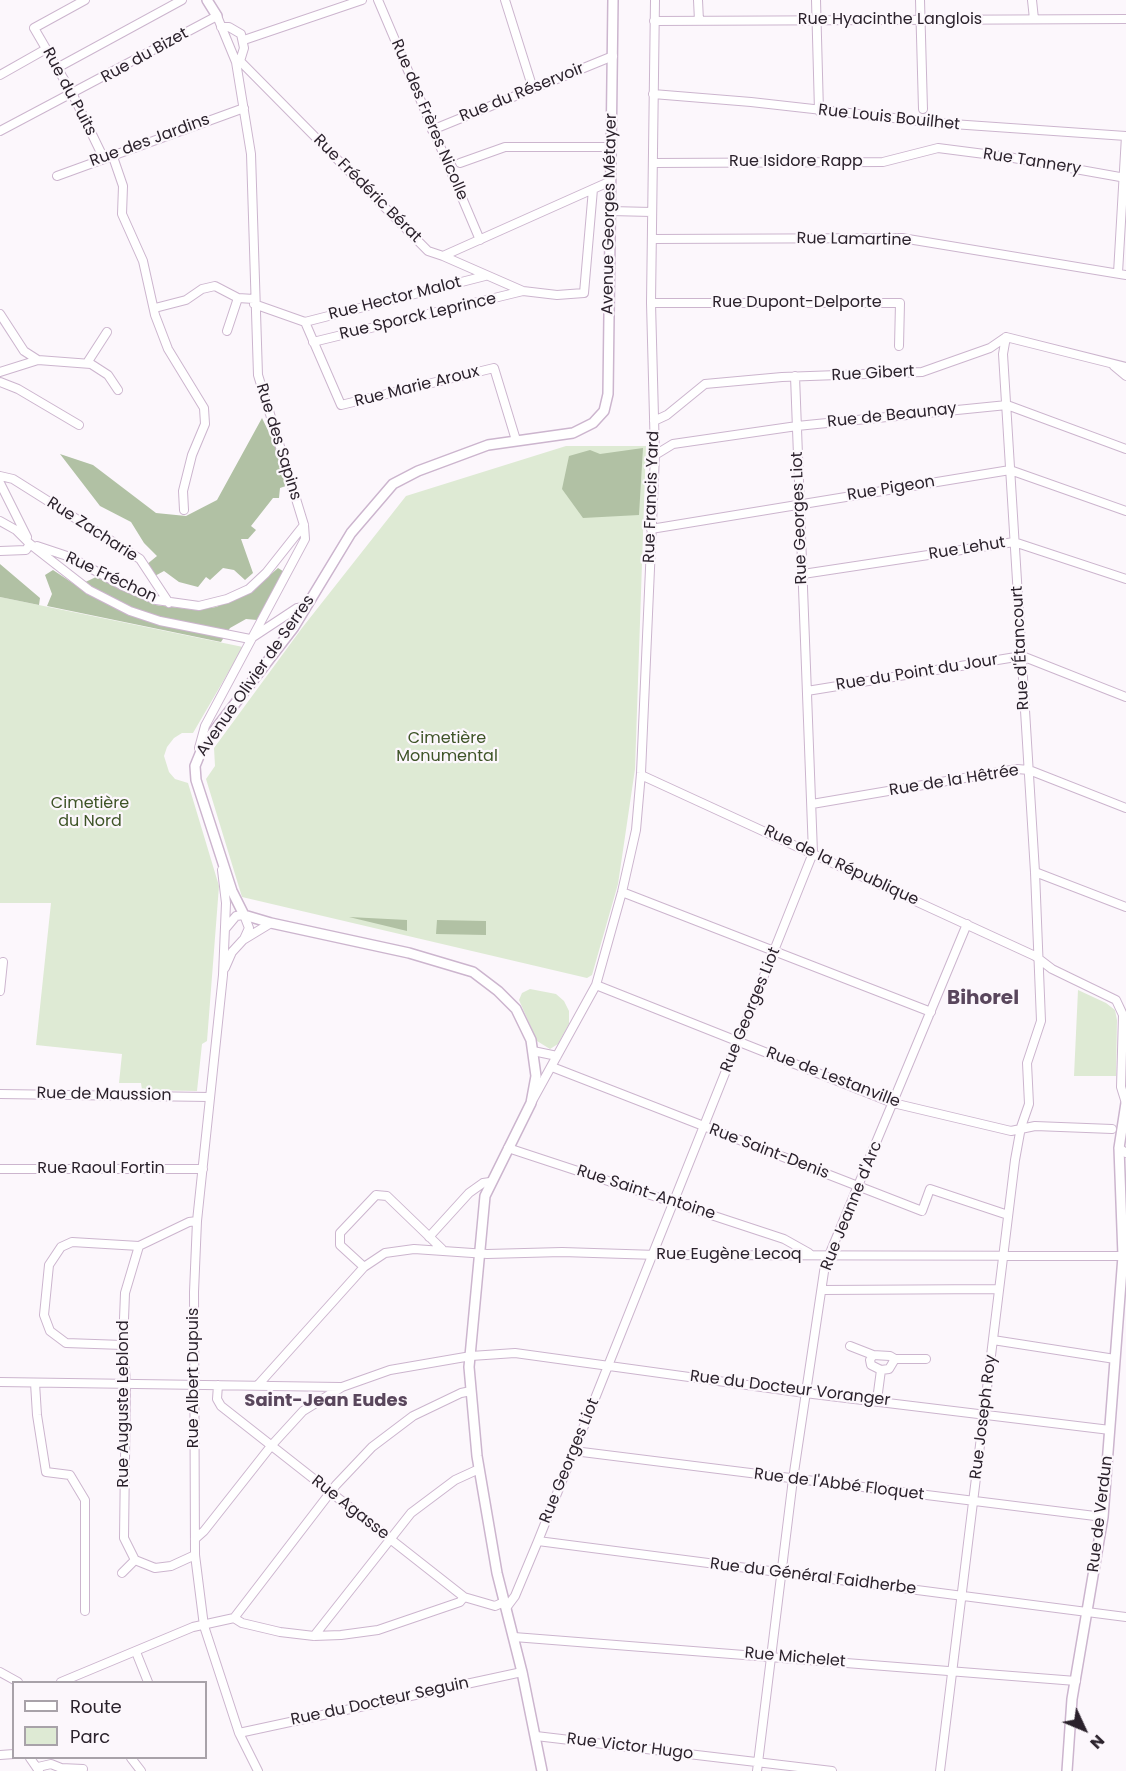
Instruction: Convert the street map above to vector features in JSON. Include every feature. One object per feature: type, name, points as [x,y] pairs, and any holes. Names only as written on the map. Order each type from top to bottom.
[{"type":"street","name":"Rue du Puits","points":[[85,0],[34,28],[73,95],[103,157]]},
{"type":"street","points":[[57,68],[182,0]]},
{"type":"street","name":"Rue des Sapins","points":[[197,757],[205,726],[305,539],[304,525],[258,375],[251,154],[238,61],[207,0]]},
{"type":"street","points":[[244,40],[362,0]]},
{"type":"street","name":"Rue des Frères Nicolle","points":[[378,0],[480,240]]},
{"type":"street","points":[[505,0],[533,88]]},
{"type":"street","name":"Avenue Georges Métayer","points":[[592,423],[604,411],[608,394],[613,0]]},
{"type":"street","name":"Rue Francis Yard","points":[[531,1103],[595,987],[622,892],[636,830],[641,775],[655,455],[651,212],[655,0]]},
{"type":"street","points":[[698,0],[699,21]]},
{"type":"street","points":[[816,0],[819,111]]},
{"type":"street","points":[[920,0],[923,109]]},
{"type":"street","points":[[1032,0],[1034,19]]},
{"type":"street","name":"Rue du Bizet","points":[[0,131],[73,95],[217,16]]},
{"type":"street","name":"Rue Hyacinthe Langlois","points":[[654,21],[1126,19]]},
{"type":"street","points":[[221,27],[236,30],[244,40]]},
{"type":"street","points":[[238,61],[244,40]]},
{"type":"street","points":[[0,75],[46,49]]},
{"type":"street","name":"Rue du Réservoir","points":[[432,130],[613,56]]},
{"type":"street","name":"Rue Frédéric Bérat","points":[[238,61],[428,251],[523,291]]},
{"type":"street","name":"Rue Louis Bouilhet","points":[[653,93],[938,123],[1126,136]]},
{"type":"street","name":"Rue des Jardins","points":[[57,176],[103,157],[244,108]]},
{"type":"street","points":[[1122,274],[1126,136]]},
{"type":"street","points":[[460,163],[505,147],[611,147]]},
{"type":"street","name":"Rue Isidore Rapp","points":[[653,163],[884,162],[938,148]]},
{"type":"street","name":"Rue Tannery","points":[[938,148],[1008,157],[1125,178]]},
{"type":"street","points":[[112,154],[123,186],[122,214],[142,261],[155,315],[168,349],[204,408],[205,424],[192,455],[183,491],[184,510]]},
{"type":"street","points":[[443,256],[611,181]]},
{"type":"street","points":[[523,291],[557,296],[584,293],[593,189]]},
{"type":"street","points":[[610,211],[651,212]]},
{"type":"street","name":"Rue Lamartine","points":[[652,239],[902,238],[1122,274]]},
{"type":"street","name":"Rue Hector Malot","points":[[304,322],[484,276]]},
{"type":"street","points":[[155,308],[186,300],[202,289],[215,286],[238,298],[304,322]]},
{"type":"street","name":"Rue Sporck Leprince","points":[[313,342],[523,291]]},
{"type":"street","points":[[228,331],[238,298]]},
{"type":"street","name":"Rue Dupont-Delporte","points":[[651,303],[900,303],[899,346]]},
{"type":"street","points":[[0,314],[24,351],[38,360]]},
{"type":"street","name":"Rue Marie Aroux","points":[[304,322],[341,405],[494,368],[516,440]]},
{"type":"street","points":[[87,363],[106,332]]},
{"type":"street","points":[[1006,337],[1126,367]]},
{"type":"street","name":"Rue Gibert","points":[[654,421],[667,415],[705,384],[795,376],[922,372],[990,348],[1006,337]]},
{"type":"street","name":"Rue d'Étancourt","points":[[1006,337],[1003,354],[1040,958],[1041,1021],[1027,1063]]},
{"type":"street","points":[[0,372],[38,360],[87,363],[108,375],[118,390]]},
{"type":"street","points":[[1113,365],[1126,376]]},
{"type":"street","name":"Rue Georges Liot","points":[[505,1605],[515,1596],[538,1540],[813,853],[795,376]]},
{"type":"street","points":[[0,381],[79,425]]},
{"type":"street","name":"Rue de Beaunay","points":[[655,455],[673,444],[797,426],[1006,405],[1126,449]]},
{"type":"street","name":"Avenue Olivier de Serres","points":[[244,915],[237,906],[196,780],[197,757],[213,731],[271,660],[351,533],[393,484],[465,452],[516,440],[573,433],[592,423]]},
{"type":"street","name":"Rue Pigeon","points":[[651,529],[1011,470],[1126,511]]},
{"type":"street","name":"Rue Zacharie","points":[[0,476],[13,479],[140,559],[169,603]]},
{"type":"street","points":[[0,483],[30,544]]},
{"type":"street","points":[[0,521],[16,530],[30,544],[89,590],[130,611],[160,621],[250,639],[297,608],[305,607]]},
{"type":"street","name":"Rue Fréchon","points":[[30,544],[70,557],[142,595],[169,603],[199,606],[227,599],[249,589],[266,573],[304,525]]},
{"type":"street","name":"Rue Lehut","points":[[803,574],[1014,542],[1126,579]]},
{"type":"street","points":[[0,551],[26,550],[30,544]]},
{"type":"street","points":[[1022,656],[1126,697]]},
{"type":"street","name":"Rue du Point du Jour","points":[[807,691],[1022,656]]},
{"type":"street","name":"Rue de la Hêtrée","points":[[812,804],[1017,769],[1029,770],[1126,808]]},
{"type":"street","name":"Rue de la République","points":[[641,775],[1040,958],[1052,969],[1116,1000],[1125,1013]]},
{"type":"street","name":"Rue Albert Dupuis","points":[[221,857],[226,903],[223,975],[198,1221],[194,1385],[195,1556],[204,1626],[239,1733],[258,1771]]},
{"type":"street","points":[[1035,872],[1126,907]]},
{"type":"street","points":[[622,892],[930,1012]]},
{"type":"street","points":[[243,940],[249,928],[244,915]]},
{"type":"street","points":[[224,932],[231,920],[244,915],[455,965],[473,972],[498,991],[516,1009],[526,1028],[533,1051],[536,1074],[531,1103],[485,1196],[471,1356],[471,1391],[480,1469],[497,1573],[522,1672],[542,1771]]},
{"type":"street","name":"Rue Albert Dupuis","points":[[223,975],[232,952],[243,940],[271,923]]},
{"type":"street","name":"Rue Jeanne d'Arc","points":[[757,1771],[793,1479],[825,1265],[967,924]]},
{"type":"street","points":[[0,991],[3,962]]},
{"type":"street","name":"Rue de Lestanville","points":[[595,987],[739,1041],[893,1103],[1011,1131],[1021,1127],[1069,1126],[1074,1130],[1112,1129]]},
{"type":"street","points":[[1125,1013],[1121,1087],[1126,1103]]},
{"type":"street","points":[[533,1051],[557,1056]]},
{"type":"street","name":"Rue Joseph Roy","points":[[939,1771],[1008,1215],[1021,1127],[1029,1104],[1027,1063]]},
{"type":"street","points":[[536,1074],[551,1069]]},
{"type":"street","name":"Rue Saint-Denis","points":[[551,1069],[922,1211],[930,1189],[1008,1215]]},
{"type":"street","name":"Rue de Maussion","points":[[0,1094],[209,1097]]},
{"type":"street","name":"Rue de Verdun","points":[[1067,1771],[1076,1681],[1103,1517],[1125,1256],[1123,1151],[1126,1103]]},
{"type":"street","name":"Rue Saint-Antoine","points":[[508,1148],[784,1239],[811,1254]]},
{"type":"street","name":"Rue Raoul Fortin","points":[[0,1169],[203,1169]]},
{"type":"street","points":[[429,1237],[469,1193],[483,1183],[490,1182]]},
{"type":"street","points":[[364,1267],[340,1245],[340,1233],[376,1195],[387,1196],[442,1249]]},
{"type":"street","points":[[123,1345],[66,1343],[50,1331],[44,1315],[49,1265],[61,1247],[72,1242],[139,1246],[189,1222],[198,1221]]},
{"type":"street","points":[[784,1239],[784,1255]]},
{"type":"street","name":"Rue Auguste Leblond","points":[[135,1560],[124,1538],[126,1383],[123,1345],[125,1293],[139,1246]]},
{"type":"street","name":"Rue Eugène Lecoq","points":[[258,1385],[364,1267],[385,1253],[414,1249],[442,1249],[480,1252],[653,1255],[1125,1256]]},
{"type":"street","points":[[822,1290],[999,1289]]},
{"type":"street","points":[[993,1340],[1115,1359]]},
{"type":"street","points":[[850,1346],[873,1355],[890,1356],[894,1359],[926,1359]]},
{"type":"street","name":"Rue du Docteur Voranger","points":[[342,1387],[390,1370],[471,1356],[515,1353],[805,1393],[1110,1430]]},
{"type":"street","points":[[873,1355],[870,1360],[871,1365],[881,1370],[889,1368],[894,1359]]},
{"type":"street","points":[[877,1400],[881,1370]]},
{"type":"street","points":[[0,1382],[342,1387]]},
{"type":"street","points":[[35,1383],[37,1415],[46,1472],[70,1475],[85,1500],[85,1611]]},
{"type":"street","name":"Rue Agasse","points":[[218,1385],[217,1403],[464,1597],[495,1606],[505,1605]]},
{"type":"street","points":[[195,1539],[204,1531],[271,1446],[303,1411],[342,1387]]},
{"type":"street","points":[[73,1680],[193,1627],[234,1618],[352,1467],[393,1430],[437,1404],[471,1391]]},
{"type":"street","name":"Rue de l'Abbé Floquet","points":[[574,1451],[974,1503],[1103,1517]]},
{"type":"street","points":[[314,1636],[411,1513],[454,1480],[480,1469]]},
{"type":"street","name":"Rue du Général Faidherbe","points":[[538,1540],[1126,1617]]},
{"type":"street","points":[[122,1573],[135,1560],[155,1568],[171,1566],[195,1556]]},
{"type":"street","points":[[234,1618],[242,1623],[279,1632],[314,1636],[378,1630],[460,1602],[464,1597]]},
{"type":"street","name":"Rue Michelet","points":[[514,1637],[1076,1681]]},
{"type":"street","points":[[136,1652],[147,1681]]},
{"type":"street","points":[[0,1672],[15,1681]]},
{"type":"street","name":"Rue du Docteur Seguin","points":[[239,1733],[522,1672]]},
{"type":"street","name":"Rue Victor Hugo","points":[[536,1736],[832,1771]]},
{"type":"street","points":[[38,1769],[51,1764],[61,1768],[83,1769]]},
{"type":"green space","points":[[262,418],[277,449],[286,486],[280,488],[279,498],[273,498],[251,526],[256,530],[248,539],[241,539],[253,573],[245,580],[234,570],[223,568],[210,580],[206,577],[198,587],[179,582],[164,571],[153,577],[146,565],[157,556],[144,543],[131,522],[100,506],[60,454],[93,465],[156,513],[186,516],[217,500]]},
{"type":"green space","name":"Cimetière Monumental","points":[[566,446],[646,446],[635,769],[618,884],[592,975],[587,978],[242,897],[206,779],[215,766],[214,748],[302,628],[406,496]]},
{"type":"green space","points":[[643,448],[639,515],[583,518],[562,489],[569,456],[590,450],[600,454]]},
{"type":"green space","points":[[0,564],[40,598],[39,605],[0,597]]},
{"type":"green space","points":[[278,568],[286,573],[257,620],[246,619],[230,628],[221,642],[47,606],[52,594],[45,575],[53,570],[77,586],[96,577],[156,605],[196,610],[216,607],[251,592]]},
{"type":"green space","name":"Cimetière du Nord","points":[[0,597],[243,647],[193,733],[182,733],[174,738],[164,756],[169,772],[175,779],[188,783],[219,886],[207,1041],[202,1044],[197,1091],[142,1090],[141,1083],[119,1083],[122,1054],[36,1045],[51,903],[0,903]]},
{"type":"green space","points":[[349,917],[407,920],[407,931]]},
{"type":"green space","points":[[437,920],[486,921],[486,935],[436,934]]},
{"type":"green space","points":[[530,989],[556,994],[564,1001],[569,1011],[569,1024],[558,1044],[550,1049],[537,1041],[519,1000],[522,993]]},
{"type":"green space","points":[[1078,990],[1106,1003],[1115,1010],[1117,1020],[1116,1076],[1074,1076]]},
{"type":"district","name":"Bihorel","points":[[983,999]]},
{"type":"district","name":"Saint-Jean Eudes","points":[[326,1401]]}]
